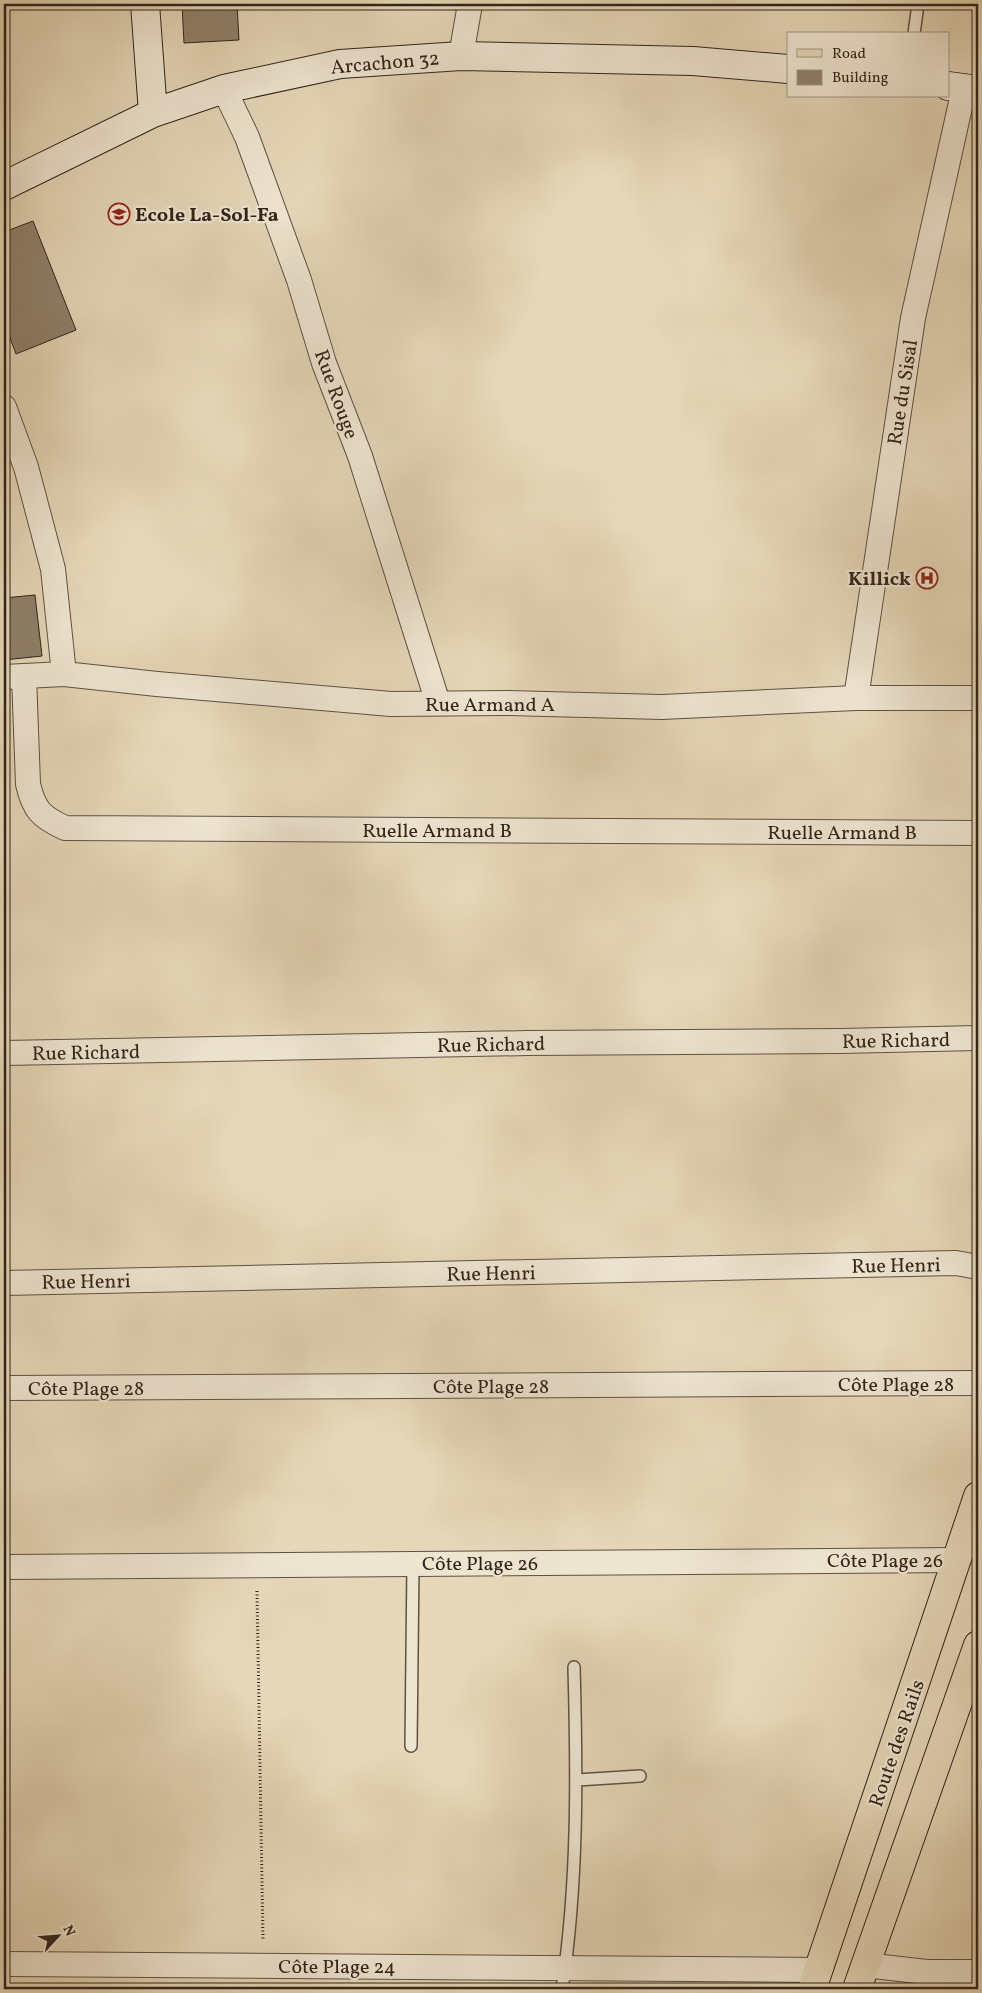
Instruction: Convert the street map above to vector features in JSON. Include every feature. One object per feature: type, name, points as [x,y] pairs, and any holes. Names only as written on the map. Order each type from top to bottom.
[{"type":"main road","name":"Route des Rails","points":[[816,1980],[978,1496]]},
{"type":"main road","points":[[861,1977],[978,1645]]},
{"type":"street","points":[[145,4],[153,113]]},
{"type":"street","points":[[461,56],[470,4]]},
{"type":"street","name":"Arcachon 32","points":[[4,186],[153,113],[224,89],[340,64],[461,56],[693,61],[787,70]]},
{"type":"street","name":"Rue du Sisal","points":[[856,698],[913,318],[963,88]]},
{"type":"street","name":"Rue Rouge","points":[[224,89],[247,137],[290,252],[324,363],[360,456],[438,703]]},
{"type":"street","points":[[4,406],[26,467],[53,569],[64,674]]},
{"type":"street","name":"Rue Armand A","points":[[14,677],[64,674],[390,704],[507,702],[662,707],[856,698],[978,698]]},
{"type":"street","name":"Ruelle Armand B","points":[[14,677],[30,794],[38,810],[46,819],[64,828],[978,832]]},
{"type":"street","name":"Rue Richard","points":[[4,1053],[528,1043],[978,1038]]},
{"type":"street","name":"Rue Henri","points":[[4,1283],[946,1264],[978,1267]]},
{"type":"street","name":"Côte Plage 28","points":[[4,1388],[978,1383]]},
{"type":"street","name":"Côte Plage 26","points":[[4,1567],[957,1560]]},
{"type":"street","name":"Côte Plage 24","points":[[4,1964],[264,1966],[563,1979],[816,1980]]},
{"type":"street","points":[[861,1977],[927,1980],[978,1972]]},
{"type":"lane","points":[[914,32],[918,4]]},
{"type":"lane","points":[[411,1746],[413,1564]]},
{"type":"lane","points":[[563,1979],[572,1895],[577,1780],[574,1667]]},
{"type":"lane","points":[[577,1780],[640,1776]]},
{"type":"path","points":[[257,1566],[264,1966]]},
{"type":"building","points":[[182,4],[237,4],[239,40],[184,43]]},
{"type":"building","points":[[33,221],[76,330],[16,354],[4,322],[4,232]]},
{"type":"building","points":[[35,595],[42,656],[4,660],[4,598]]},
{"type":"place","name":"Ecole La-Sol-Fa","points":[[119,214]]},
{"type":"place","name":"Killick","points":[[927,578]]}]
